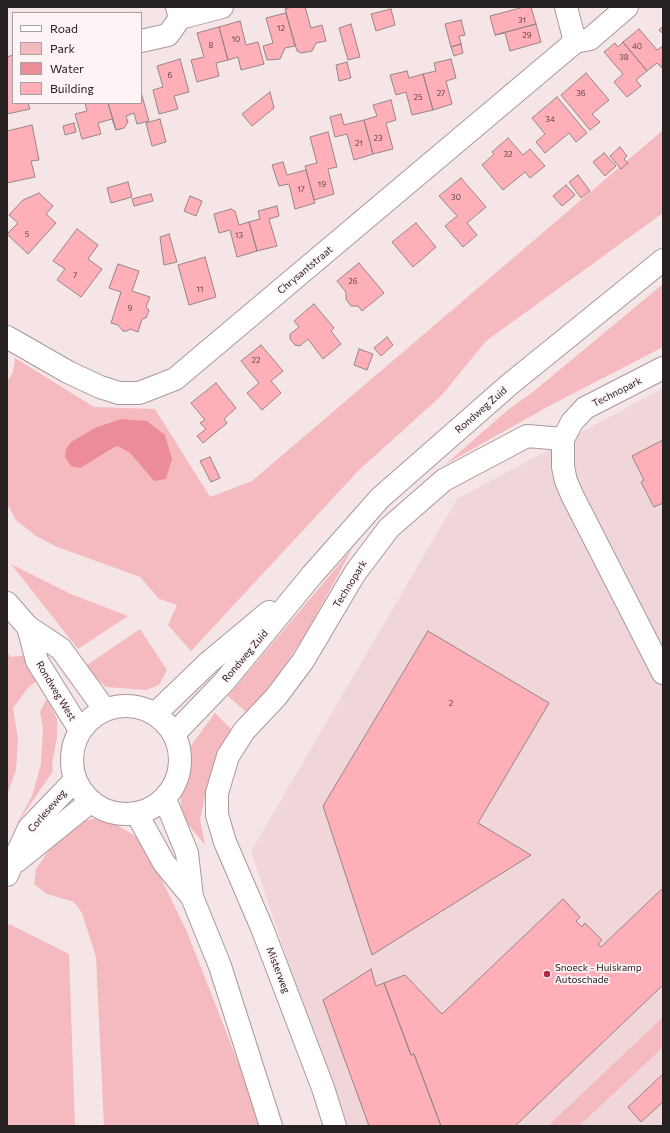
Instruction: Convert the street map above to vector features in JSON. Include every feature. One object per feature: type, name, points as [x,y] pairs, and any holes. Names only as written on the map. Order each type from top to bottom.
[{"type":"main road","points":[[142,41],[168,35],[179,13],[222,7]]},
{"type":"main road","points":[[566,7],[575,42]]},
{"type":"main road","name":"Chrysantstraat","points":[[7,338],[68,372],[100,387],[119,392],[139,393],[175,380],[575,42],[590,39],[628,7]]},
{"type":"main road","name":"Rondweg Zuid","points":[[174,734],[224,682],[312,576],[380,498],[510,384],[663,260]]},
{"type":"main road","name":"Technopark","points":[[663,368],[586,408],[572,422],[563,439],[563,467],[566,481],[663,673]]},
{"type":"main road","name":"Technopark","points":[[218,815],[217,793],[228,756],[244,731],[276,697],[303,661],[355,573],[389,528],[444,480],[527,436],[563,439]]},
{"type":"main road","name":"Rondweg Zuid","points":[[155,714],[208,663],[312,576]]},
{"type":"main road","name":"Rondweg West","points":[[7,603],[28,627],[61,649],[105,710]]},
{"type":"main road","name":"Rondweg West","points":[[28,627],[37,661],[80,730]]},
{"type":"main road","points":[[118,706],[131,706],[155,714],[166,723],[174,734],[179,750],[180,768],[174,785],[164,799],[152,809],[137,814],[114,814],[104,811],[90,802],[81,792],[75,780],[71,763],[73,746],[80,730],[91,718],[105,710],[118,706]]},
{"type":"main road","name":"Corleseweg","points":[[10,870],[29,828],[75,780]]},
{"type":"main road","points":[[164,799],[187,853],[192,897],[220,966],[271,1126]]},
{"type":"main road","name":"Corleseweg","points":[[10,870],[90,802]]},
{"type":"main road","points":[[137,814],[164,863],[192,897]]},
{"type":"main road","name":"Misterweg","points":[[218,815],[225,842],[262,928],[323,1088],[335,1126]]},
{"type":"shaded area","points":[[663,388],[663,1126],[343,1126],[251,851],[457,499]]},
{"type":"green space","points":[[663,130],[663,213],[486,341],[441,396],[359,470],[191,651],[168,625],[177,605],[159,599],[140,577],[55,546],[36,536],[16,520],[7,504],[7,382],[13,372],[15,358],[94,407],[155,409],[210,497],[252,481]],"holes":[[[147,421],[154,481],[130,453],[117,446],[98,458]]]},
{"type":"green space","points":[[663,284],[663,347],[549,406],[446,464],[509,409],[534,391]]},
{"type":"green space","points":[[352,549],[306,634],[271,685],[246,712],[228,696]]},
{"type":"green space","points":[[11,564],[73,595],[128,616],[78,649]]},
{"type":"green space","points":[[140,629],[167,670],[159,685],[146,690],[106,687],[84,667]]},
{"type":"green space","points":[[7,652],[11,657],[26,655],[41,677],[28,688],[13,708],[18,739],[16,770],[7,795]]},
{"type":"green space","points":[[46,700],[48,700],[57,719],[57,737],[52,764],[53,771],[15,827],[32,796],[41,764],[43,728],[40,712]]},
{"type":"green space","points":[[215,713],[232,730],[218,755],[208,782],[200,819],[205,845],[181,816],[181,796],[190,776],[190,747]]},
{"type":"green space","points":[[96,819],[119,826],[143,841],[187,932],[263,1126],[104,1126],[96,957],[82,913],[74,902],[47,894],[34,884],[36,869],[54,843],[84,820]]},
{"type":"green space","points":[[9,924],[69,954],[75,1126],[7,1126],[7,928]]},
{"type":"green space","points":[[663,1017],[663,1047],[579,1126],[548,1126]]},
{"type":"water","points":[[121,419],[147,421],[165,435],[172,459],[166,479],[154,481],[130,453],[117,446],[80,468],[71,466],[65,457],[66,449],[71,442],[95,428]]},
{"type":"building","points":[[292,7],[305,7],[311,28],[322,25],[326,41],[316,43],[312,51],[301,53],[297,51],[285,9]]},
{"type":"building","points":[[524,7],[531,7],[536,24],[495,35],[490,16]]},
{"type":"building","points":[[391,9],[395,25],[376,31],[371,14]]},
{"type":"building","points":[[286,13],[295,46],[285,48],[280,59],[267,60],[263,46],[273,43],[266,18]]},
{"type":"building","points":[[461,20],[465,35],[459,36],[461,44],[451,47],[445,24]]},
{"type":"building","points":[[240,21],[246,45],[258,42],[264,64],[241,70],[238,57],[228,60],[219,27]]},
{"type":"building","points":[[351,24],[360,57],[348,60],[339,28]]},
{"type":"building","points":[[536,24],[541,42],[510,51],[505,33],[495,35]]},
{"type":"building","points":[[663,26],[663,34],[659,30]]},
{"type":"building","points":[[219,27],[228,60],[216,63],[219,76],[197,82],[191,60],[204,57],[197,33]]},
{"type":"building","points":[[639,29],[657,50],[663,46],[662,68],[657,63],[647,71],[623,42]]},
{"type":"building","points":[[623,42],[647,71],[636,80],[641,86],[627,97],[614,82],[623,74],[604,52],[615,43],[618,47]]},
{"type":"building","points":[[461,44],[463,53],[454,56],[451,47]]},
{"type":"building","points":[[12,55],[12,104],[28,104],[30,109],[7,114],[7,57]]},
{"type":"building","points":[[180,59],[189,92],[174,96],[178,109],[159,114],[153,90],[163,87],[157,66]]},
{"type":"building","points":[[451,59],[456,78],[446,81],[452,104],[433,110],[423,74],[436,71],[434,63]]},
{"type":"building","points":[[347,62],[351,78],[339,81],[336,65]]},
{"type":"building","points":[[407,71],[409,78],[423,74],[433,110],[412,115],[406,92],[396,95],[390,75]]},
{"type":"building","points":[[586,73],[609,100],[592,114],[600,122],[590,130],[561,95]]},
{"type":"building","points":[[270,92],[274,108],[252,126],[242,114]]},
{"type":"building","points":[[142,96],[149,121],[137,124],[134,113],[126,116],[128,122],[124,128],[116,130],[108,104],[142,104]]},
{"type":"building","points":[[557,97],[587,133],[576,142],[569,133],[545,153],[536,142],[545,134],[532,118]]},
{"type":"building","points":[[391,100],[396,120],[386,123],[393,149],[373,154],[364,120],[377,116],[373,105]]},
{"type":"building","points":[[85,104],[108,104],[116,130],[112,119],[98,123],[101,134],[82,139],[75,114],[87,111]]},
{"type":"building","points":[[341,114],[344,125],[364,120],[373,154],[354,160],[347,134],[335,137],[330,117]]},
{"type":"building","points":[[160,119],[166,142],[152,146],[146,123]]},
{"type":"building","points":[[74,123],[76,132],[65,135],[63,126]]},
{"type":"building","points":[[32,125],[39,160],[31,161],[35,177],[7,183],[7,131]]},
{"type":"building","points":[[328,132],[337,167],[328,169],[334,194],[314,200],[305,166],[317,163],[310,137]]},
{"type":"building","points":[[508,138],[523,155],[530,149],[545,166],[530,178],[525,172],[503,190],[482,165],[494,154],[492,152]]},
{"type":"building","points":[[620,147],[627,156],[624,159],[628,163],[621,169],[610,156]]},
{"type":"building","points":[[604,153],[616,166],[605,176],[593,162]]},
{"type":"building","points":[[283,162],[287,175],[306,170],[315,203],[295,209],[289,184],[279,186],[272,165]]},
{"type":"building","points":[[578,175],[590,191],[581,198],[569,182]]},
{"type":"building","points":[[461,178],[486,207],[467,223],[477,235],[463,247],[445,226],[457,216],[439,196]]},
{"type":"building","points":[[128,182],[132,197],[111,203],[107,188]]},
{"type":"building","points":[[566,185],[575,195],[562,206],[553,196]]},
{"type":"building","points":[[39,193],[53,206],[46,214],[56,223],[28,254],[7,234],[18,223],[9,215],[23,200]]},
{"type":"building","points":[[151,194],[153,201],[134,206],[132,199]]},
{"type":"building","points":[[190,196],[202,201],[196,216],[184,211]]},
{"type":"building","points":[[277,206],[279,216],[269,219],[277,246],[257,251],[249,222],[260,219],[258,211]]},
{"type":"building","points":[[231,209],[235,211],[239,225],[249,222],[257,251],[237,257],[230,230],[219,233],[214,214]]},
{"type":"building","points":[[416,223],[436,247],[413,267],[392,242]]},
{"type":"building","points":[[77,229],[98,245],[88,259],[102,269],[81,297],[57,280],[65,269],[53,261]]},
{"type":"building","points":[[169,234],[177,262],[164,265],[160,237]]},
{"type":"building","points":[[205,257],[216,297],[189,305],[178,265]]},
{"type":"building","points":[[359,263],[384,293],[362,311],[358,306],[351,306],[346,299],[346,292],[337,281]]},
{"type":"building","points":[[118,264],[139,271],[132,291],[150,297],[146,307],[149,310],[146,318],[142,319],[138,332],[130,329],[123,331],[118,325],[111,323],[121,292],[109,288]]},
{"type":"building","points":[[314,304],[334,328],[331,331],[341,344],[323,359],[308,339],[300,346],[295,345],[290,339],[290,334],[299,327],[294,321]]},
{"type":"building","points":[[387,337],[393,345],[381,356],[374,348]]},
{"type":"building","points":[[261,345],[283,371],[271,381],[281,393],[262,410],[247,393],[259,383],[241,361]]},
{"type":"building","points":[[359,349],[373,354],[367,370],[354,365]]},
{"type":"building","points":[[216,383],[236,408],[224,419],[227,423],[203,443],[197,436],[206,429],[200,423],[205,420],[191,403]]},
{"type":"building","points":[[663,440],[663,503],[654,507],[641,482],[644,480],[632,456]]},
{"type":"building","points":[[210,457],[220,478],[211,482],[200,461]]},
{"type":"building","points":[[428,631],[549,703],[478,823],[531,855],[372,955],[323,806]]},
{"type":"building","points":[[663,888],[663,985],[515,1126],[441,1126],[414,1054],[411,1055],[384,983],[405,975],[442,1014],[563,899],[580,917],[576,921],[582,927],[585,923],[602,940],[598,944],[601,947]]},
{"type":"building","points":[[371,969],[376,986],[384,983],[411,1055],[414,1054],[441,1126],[369,1126],[323,1000]]},
{"type":"building","points":[[663,1074],[663,1102],[641,1122],[628,1107]]},
{"type":"place","name":"Snoeck - Huiskamp Autoschade","points":[[547,974]]}]
